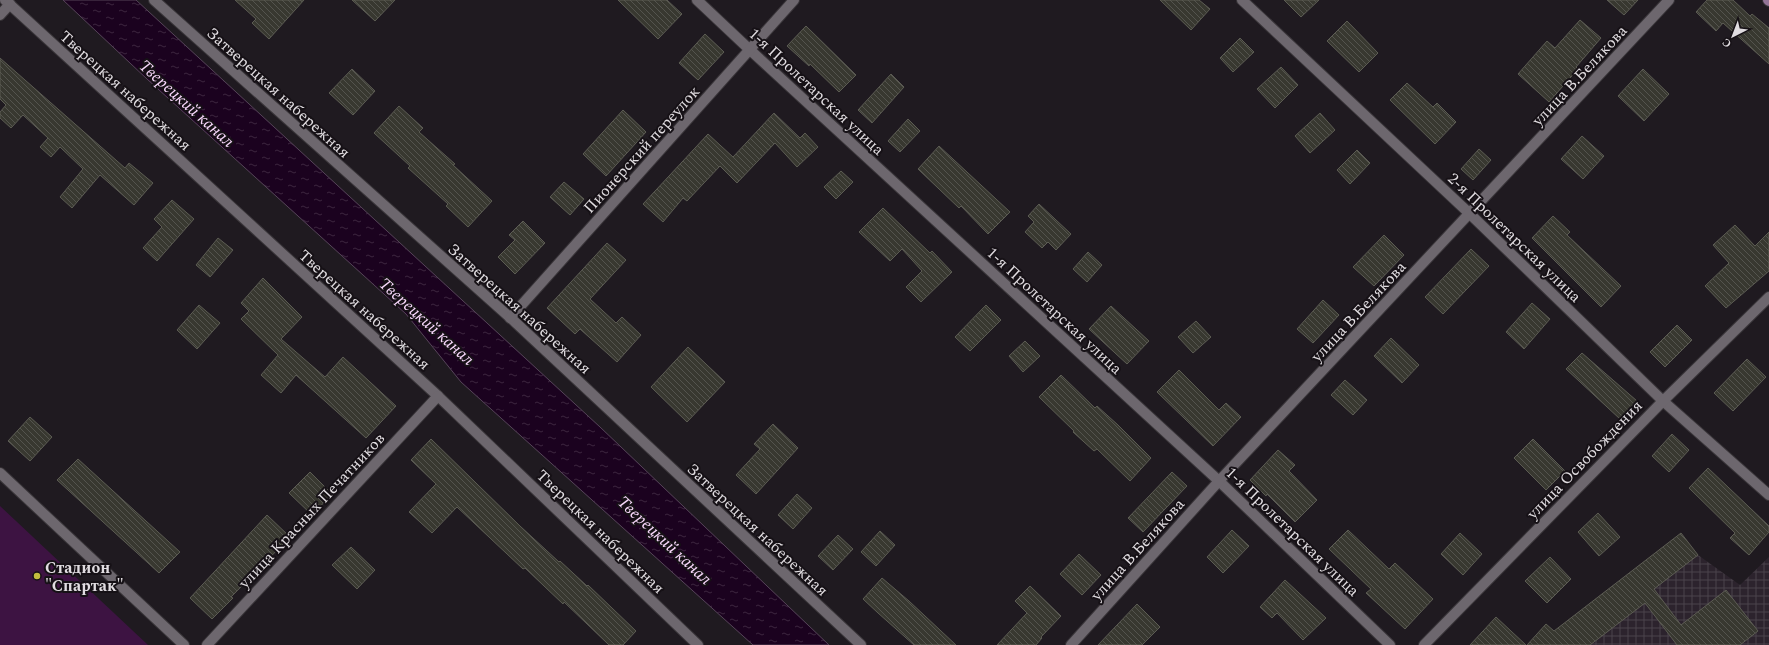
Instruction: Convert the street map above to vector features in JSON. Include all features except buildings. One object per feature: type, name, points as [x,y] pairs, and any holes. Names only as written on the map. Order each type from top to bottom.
[{"type":"street","name":"Затверецкая набережная","points":[[154,0],[510,318],[861,645]]},
{"type":"street","name":"1-я Пролетарская улица","points":[[697,0],[1219,481],[1390,645]]},
{"type":"street","name":"Пионерский переулок","points":[[510,318],[794,0]]},
{"type":"street","name":"2-я Пролетарская улица","points":[[1242,0],[1470,214],[1663,401],[1769,495]]},
{"type":"street","name":"улица В.Белякова","points":[[1071,645],[1219,481],[1669,0]]},
{"type":"street","points":[[0,15],[8,2]]},
{"type":"street","name":"Тверецкая набережная","points":[[8,2],[438,396],[698,645]]},
{"type":"street","name":"улица Освобождения","points":[[1424,645],[1663,401],[1769,297]]},
{"type":"street","name":"улица Красных Печатников","points":[[207,645],[438,396]]},
{"type":"street","points":[[0,473],[184,645]]},
{"type":"shaded area","name":"Стадион \"Спартак\"","points":[[0,506],[148,645],[0,645]]},
{"type":"shaded area","points":[[1681,533],[1698,555],[1740,585],[1769,557],[1769,645],[1586,645],[1567,621]]},
{"type":"water","name":"Тверецкий канал","points":[[63,0],[136,0],[600,427],[829,645],[753,645],[461,382],[406,314],[147,79]]},
{"type":"place","name":"Стадион \"Спартак\"","points":[[37,576]]}]
